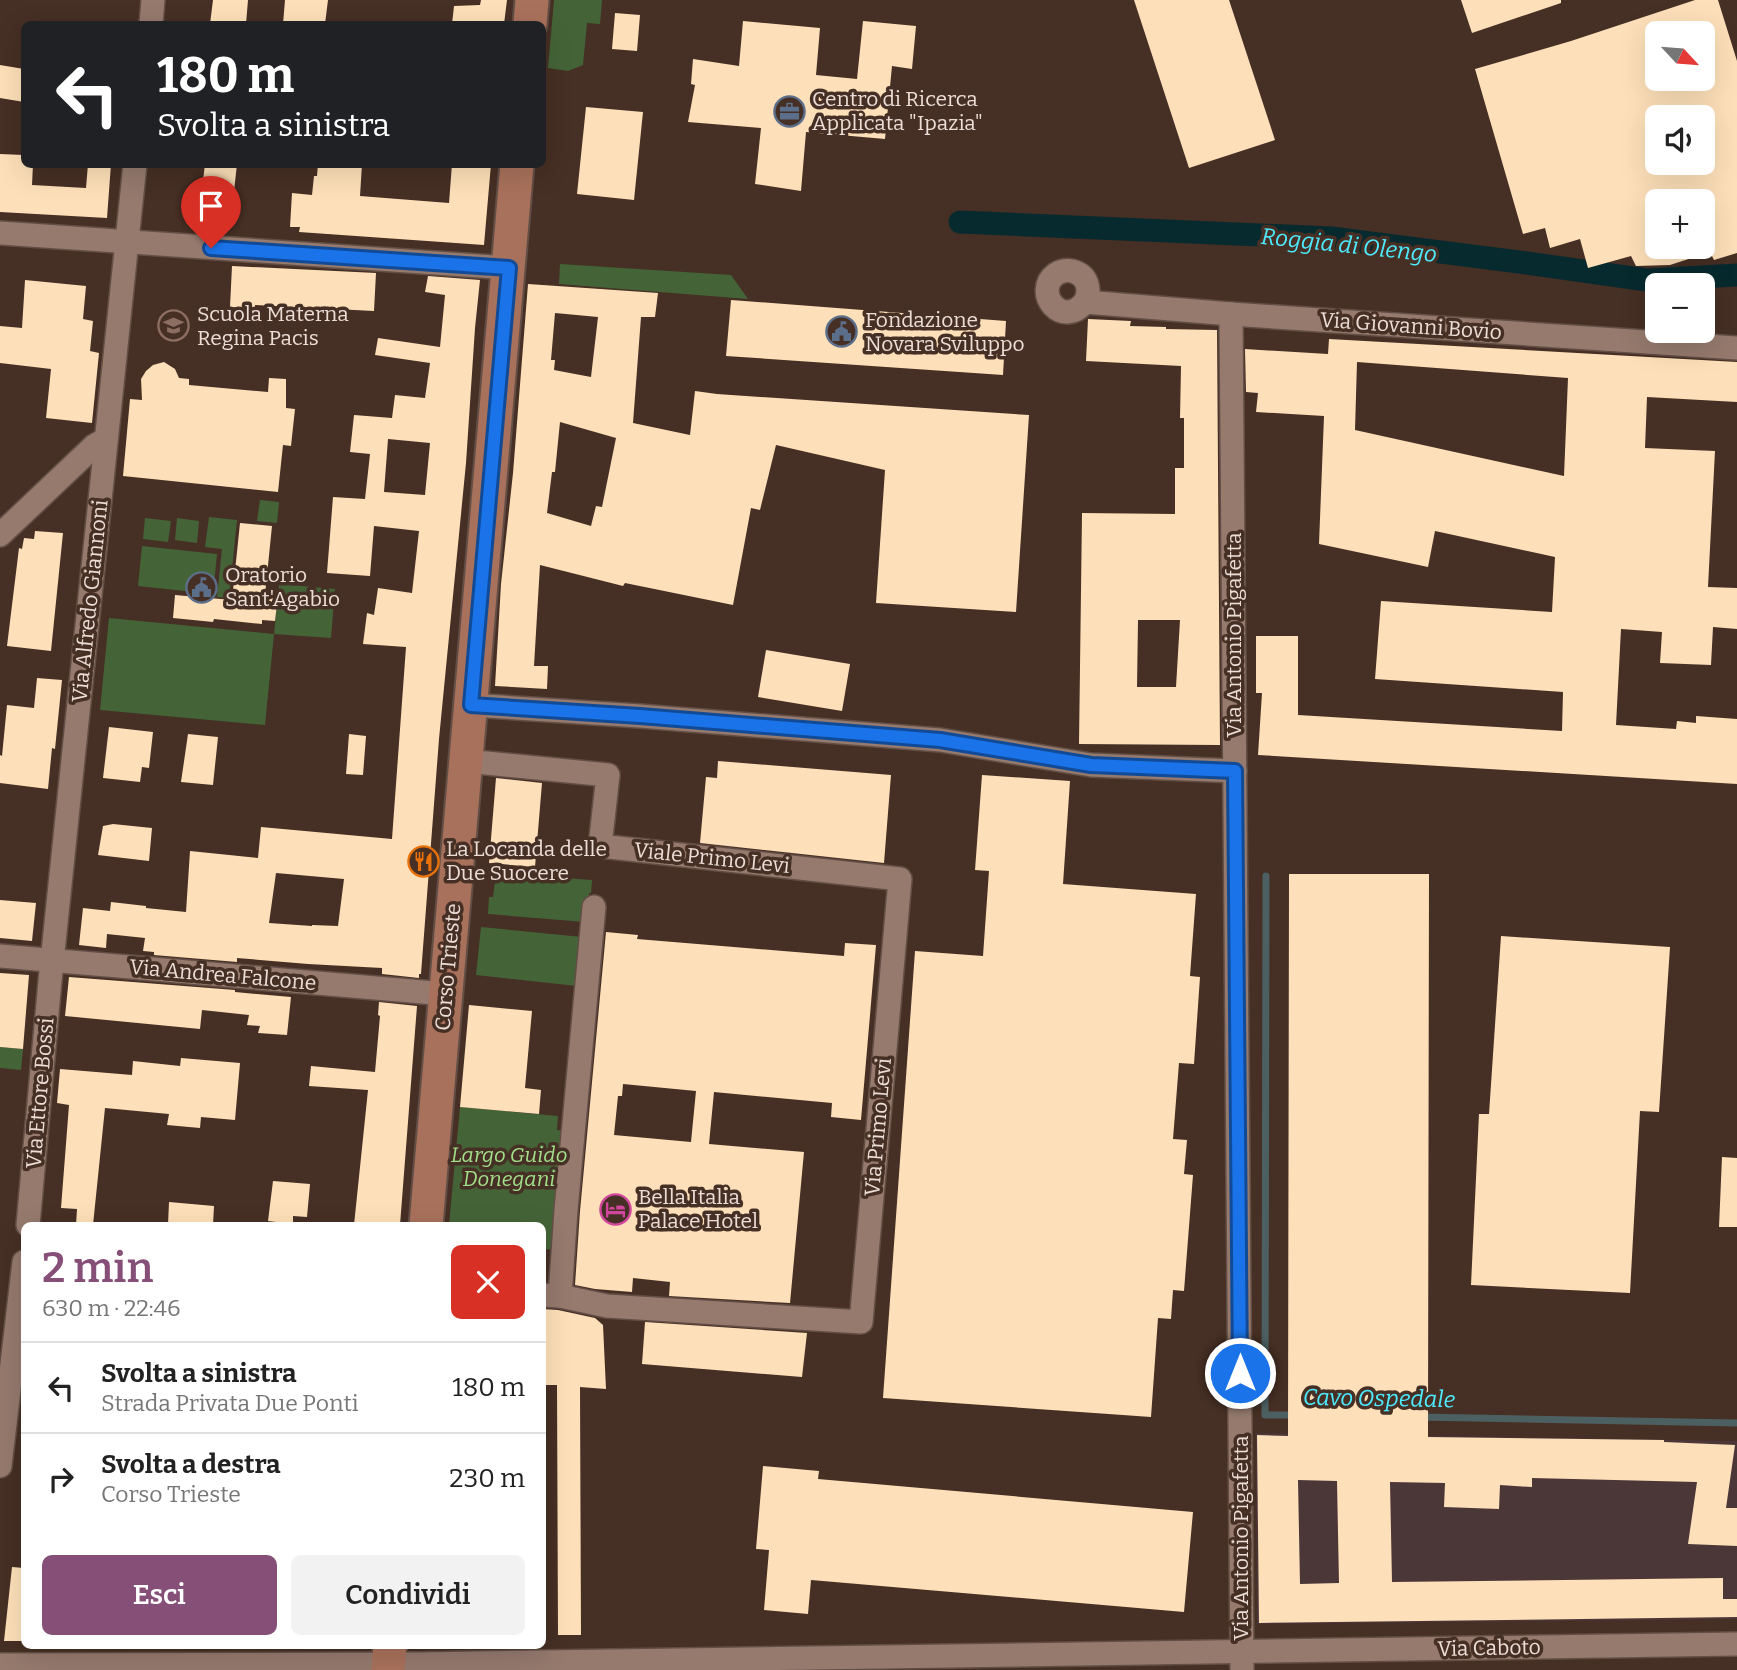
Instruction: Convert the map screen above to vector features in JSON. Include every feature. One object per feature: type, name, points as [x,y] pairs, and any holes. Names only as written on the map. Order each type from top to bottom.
[{"type":"main road","points":[[530,21],[532,0]]},
{"type":"main road","name":"Corso Trieste","points":[[426,1222],[517,168]]},
{"type":"street","points":[[150,21],[153,0]]},
{"type":"street","name":"Via Alfredo Giannoni","points":[[53,961],[135,168]]},
{"type":"street","points":[[0,233],[509,268]]},
{"type":"street","name":"Via Giovanni Bovio","points":[[1086,302],[1737,348]]},
{"type":"street","name":"Via Antonio Pigafetta","points":[[1231,314],[1242,1661]]},
{"type":"street","points":[[0,535],[94,446],[106,439]]},
{"type":"street","points":[[471,705],[940,740],[1091,765],[1235,771]]},
{"type":"street","name":"Viale Primo Levi","points":[[466,761],[608,775],[600,846],[900,878],[895,931]]},
{"type":"street","points":[[551,1296],[566,1210],[594,906]]},
{"type":"street","name":"Via Primo Levi","points":[[551,1296],[607,1306],[861,1322],[895,931]]},
{"type":"street","name":"Via Andrea Falcone","points":[[0,956],[446,994]]},
{"type":"street","name":"Via Ettore Bossi","points":[[28,1222],[53,961]]},
{"type":"street","points":[[0,1466],[15,1297],[21,1274]]},
{"type":"street","name":"Via Caboto","points":[[0,1665],[389,1660],[824,1664],[1242,1661],[1737,1644]]},
{"type":"shaded area","points":[[1256,1433],[1737,1441],[1737,1619],[1257,1624]]},
{"type":"green space","points":[[554,0],[602,0],[600,24],[587,23],[583,65],[568,71],[548,68]]},
{"type":"green space","points":[[560,264],[731,275],[748,299],[559,284]]},
{"type":"green space","points":[[260,500],[279,502],[277,523],[257,521]]},
{"type":"green space","points":[[209,517],[237,520],[229,598],[217,597],[222,549],[205,547]]},
{"type":"green space","points":[[145,518],[171,521],[168,542],[143,539]]},
{"type":"green space","points":[[177,518],[199,521],[197,543],[175,540]]},
{"type":"green space","points":[[142,546],[217,554],[213,594],[138,586]]},
{"type":"green space","points":[[279,584],[335,589],[331,638],[274,634]]},
{"type":"green space","points":[[109,618],[274,634],[265,725],[100,710]]},
{"type":"green space","points":[[496,873],[592,880],[587,920],[585,922],[488,914],[489,897],[493,897]]},
{"type":"green space","points":[[481,927],[582,937],[577,986],[476,975]]},
{"type":"green space","points":[[0,1047],[23,1049],[21,1070],[0,1068]]},
{"type":"green space","name":"Largo Guido Donegani","points":[[460,1107],[558,1116],[557,1130],[573,1131],[555,1250],[546,1249],[546,1222],[449,1222]]},
{"type":"building","points":[[213,0],[248,0],[246,21],[210,21]]},
{"type":"building","points":[[285,0],[328,0],[325,21],[283,21]]},
{"type":"building","points":[[481,0],[507,0],[504,21],[452,21],[454,6],[480,5]]},
{"type":"building","points":[[1134,0],[1229,0],[1275,140],[1189,168]]},
{"type":"building","points":[[1461,0],[1561,0],[1561,3],[1472,33]]},
{"type":"building","points":[[1695,0],[1718,0],[1737,61],[1737,253],[1714,259],[1715,189],[1645,189],[1645,259],[1688,259],[1670,265],[1636,266],[1631,256],[1588,268],[1580,239],[1550,248],[1545,228],[1523,234],[1475,69]]},
{"type":"building","points":[[615,13],[640,15],[637,51],[612,49]]},
{"type":"building","name":"Centro di Ricerca Applicata \"Ipazia\"","points":[[743,21],[820,28],[816,75],[857,79],[863,21],[916,26],[912,69],[892,66],[885,139],[806,132],[801,191],[755,184],[761,128],[688,122],[695,85],[691,84],[693,59],[739,66]]},
{"type":"building","points":[[0,65],[21,68],[21,102],[0,98]]},
{"type":"building","points":[[586,107],[643,112],[634,200],[577,194]]},
{"type":"building","points":[[0,154],[21,155],[21,168],[33,168],[32,185],[86,188],[88,168],[111,168],[107,218],[0,212]]},
{"type":"building","points":[[205,168],[237,168],[232,209],[200,206]]},
{"type":"building","points":[[318,168],[362,168],[360,196],[449,203],[452,168],[491,168],[484,245],[299,232],[300,227],[290,227],[292,193],[312,195],[314,176],[317,176]]},
{"type":"building","points":[[232,266],[376,273],[374,311],[255,305],[255,308],[230,307]]},
{"type":"building","points":[[428,276],[480,280],[419,978],[382,974],[382,968],[237,958],[237,962],[154,955],[154,952],[143,951],[145,938],[107,934],[106,948],[79,945],[83,908],[110,911],[111,902],[186,912],[190,851],[258,858],[261,827],[392,839],[406,647],[363,644],[367,613],[374,615],[378,588],[412,593],[419,531],[374,526],[370,576],[327,573],[333,497],[365,499],[370,454],[350,452],[354,415],[392,418],[395,395],[425,398],[430,363],[375,355],[378,338],[440,347],[445,295],[425,292]],"holes":[[[388,439],[430,443],[425,495],[384,492]],[[276,873],[344,879],[338,926],[269,923]]]},
{"type":"building","points":[[25,280],[86,286],[83,319],[93,321],[90,351],[99,353],[92,423],[46,418],[51,369],[0,363],[0,326],[22,328]]},
{"type":"building","points":[[528,284],[658,293],[655,317],[641,317],[633,423],[690,435],[695,391],[1029,415],[1016,612],[876,603],[885,470],[776,445],[760,510],[751,508],[733,605],[625,583],[623,586],[540,565],[534,666],[548,666],[547,689],[495,686],[501,584]],"holes":[[[555,313],[598,317],[591,377],[554,370],[555,360],[551,360]],[[560,422],[616,438],[602,507],[596,506],[591,526],[547,513],[552,472],[555,472]]]},
{"type":"building","points":[[731,300],[1006,321],[1003,375],[726,356]]},
{"type":"building","points":[[1088,319],[1131,321],[1130,326],[1217,330],[1220,745],[1079,744],[1082,513],[1175,514],[1175,468],[1184,468],[1184,418],[1180,418],[1181,366],[1086,361]],"holes":[[[1138,620],[1180,620],[1176,687],[1137,687]]]},
{"type":"building","points":[[1329,339],[1737,362],[1737,402],[1647,397],[1645,448],[1715,451],[1708,587],[1737,588],[1737,629],[1713,627],[1711,665],[1660,663],[1662,632],[1621,629],[1616,725],[1676,729],[1677,721],[1696,723],[1696,716],[1737,719],[1737,784],[1258,755],[1262,693],[1256,693],[1256,636],[1298,636],[1298,715],[1562,731],[1563,692],[1375,679],[1381,601],[1552,612],[1555,557],[1435,531],[1428,567],[1319,544],[1324,416],[1256,412],[1258,393],[1246,392],[1245,349],[1328,354]],"holes":[[[1357,362],[1568,378],[1564,476],[1355,430]]]},
{"type":"building","points":[[164,362],[175,369],[179,378],[189,379],[189,385],[268,392],[269,378],[286,379],[286,408],[295,409],[291,446],[283,445],[278,492],[123,476],[130,399],[142,400],[141,379],[153,365]]},
{"type":"building","points":[[240,523],[272,526],[265,595],[278,596],[275,621],[262,620],[262,624],[173,618],[175,595],[232,600]]},
{"type":"building","points":[[35,531],[63,533],[51,651],[7,646],[19,548],[22,549],[24,538],[34,539]]},
{"type":"building","points":[[766,650],[850,664],[842,711],[758,697]]},
{"type":"building","points":[[37,678],[62,680],[48,789],[0,783],[0,755],[2,756],[7,705],[34,708]]},
{"type":"building","points":[[109,727],[153,732],[149,768],[142,767],[140,782],[103,778]]},
{"type":"building","points":[[188,734],[218,737],[213,785],[181,782]]},
{"type":"building","points":[[349,734],[366,736],[363,775],[346,774]]},
{"type":"building","points":[[718,761],[891,775],[884,863],[700,843],[706,777],[717,778]]},
{"type":"building","points":[[982,775],[1070,781],[1063,884],[1196,894],[1190,976],[1200,977],[1194,1064],[1179,1063],[1173,1139],[1187,1140],[1184,1174],[1193,1175],[1184,1291],[1173,1290],[1171,1319],[1158,1318],[1151,1417],[883,1398],[915,951],[983,956],[989,871],[975,870]]},
{"type":"building","points":[[496,778],[542,783],[535,867],[489,863]]},
{"type":"building","points":[[113,824],[152,828],[149,861],[98,855],[103,826]]},
{"type":"building","points":[[1289,874],[1429,874],[1428,1437],[1664,1440],[1735,1445],[1726,1508],[1737,1508],[1737,1546],[1688,1544],[1697,1482],[1532,1478],[1532,1487],[1500,1485],[1499,1509],[1444,1507],[1445,1483],[1390,1482],[1392,1582],[1723,1578],[1723,1599],[1737,1599],[1737,1617],[1259,1623],[1257,1435],[1288,1436]],"holes":[[[1298,1480],[1337,1481],[1339,1583],[1300,1584]]]},
{"type":"building","points":[[0,900],[36,903],[32,941],[0,938]]},
{"type":"building","points":[[606,932],[638,935],[637,939],[844,956],[845,943],[876,945],[861,1120],[831,1117],[832,1103],[714,1092],[709,1144],[804,1152],[790,1303],[669,1296],[670,1282],[633,1278],[632,1292],[575,1285]],"holes":[[[623,1084],[696,1091],[691,1142],[614,1135],[618,1096],[622,1096]]]},
{"type":"building","points":[[1501,936],[1670,947],[1659,1112],[1640,1111],[1630,1293],[1471,1285],[1479,1114],[1489,1114]]},
{"type":"building","points":[[0,973],[29,975],[23,1049],[0,1047]]},
{"type":"building","points":[[69,977],[291,997],[287,1035],[258,1033],[260,1026],[247,1025],[249,1015],[202,1010],[200,1029],[65,1016]]},
{"type":"building","points":[[379,1002],[417,1006],[400,1222],[354,1222],[368,1090],[309,1086],[311,1066],[375,1072]]},
{"type":"building","points":[[469,1005],[532,1011],[525,1088],[541,1090],[539,1114],[460,1107]]},
{"type":"building","points":[[181,1058],[240,1063],[235,1120],[201,1117],[200,1128],[167,1125],[169,1114],[105,1108],[93,1222],[76,1222],[77,1209],[61,1208],[69,1105],[57,1103],[60,1069],[132,1075],[133,1061],[180,1066]]},
{"type":"building","points":[[1722,1157],[1737,1158],[1737,1227],[1719,1227]]},
{"type":"building","points":[[273,1181],[310,1184],[307,1217],[293,1216],[293,1222],[268,1221]]},
{"type":"building","points":[[169,1202],[214,1206],[213,1222],[168,1222]]},
{"type":"building","points":[[546,1309],[595,1318],[603,1325],[606,1389],[580,1387],[581,1635],[558,1635],[557,1385],[546,1385]]},
{"type":"building","points":[[645,1322],[807,1333],[802,1377],[642,1364]]},
{"type":"building","points":[[763,1466],[819,1471],[818,1479],[1193,1512],[1184,1612],[811,1580],[808,1614],[764,1610],[769,1550],[756,1549]]},
{"type":"building","points":[[12,1567],[21,1568],[21,1641],[4,1641]]},
{"type":"waterway","name":"Roggia di Olengo","points":[[960,222],[1331,238],[1647,280],[1737,275]]},
{"type":"waterway","name":"Cavo Ospedale","points":[[1266,876],[1265,1415],[1295,1415]]},
{"type":"waterway","name":"Cavo Ospedale","points":[[1419,1417],[1737,1423]]},
{"type":"place","name":"Centro di Ricerca Applicata \"Ipazia\"","points":[[789,111]]},
{"type":"place","name":"Scuola Materna Regina Pacis","points":[[174,326]]},
{"type":"place","name":"Fondazione Novara Sviluppo","points":[[842,332]]},
{"type":"place","name":"Oratorio Sant'Agabio","points":[[202,587]]},
{"type":"place","name":"La Locanda delle Due Suocere","points":[[423,861]]},
{"type":"place","name":"Bella Italia Palace Hotel","points":[[615,1209]]},
{"type":"route","points":[[211,248],[509,268],[471,705],[940,740],[1091,765],[1235,771],[1240,1373]]}]
